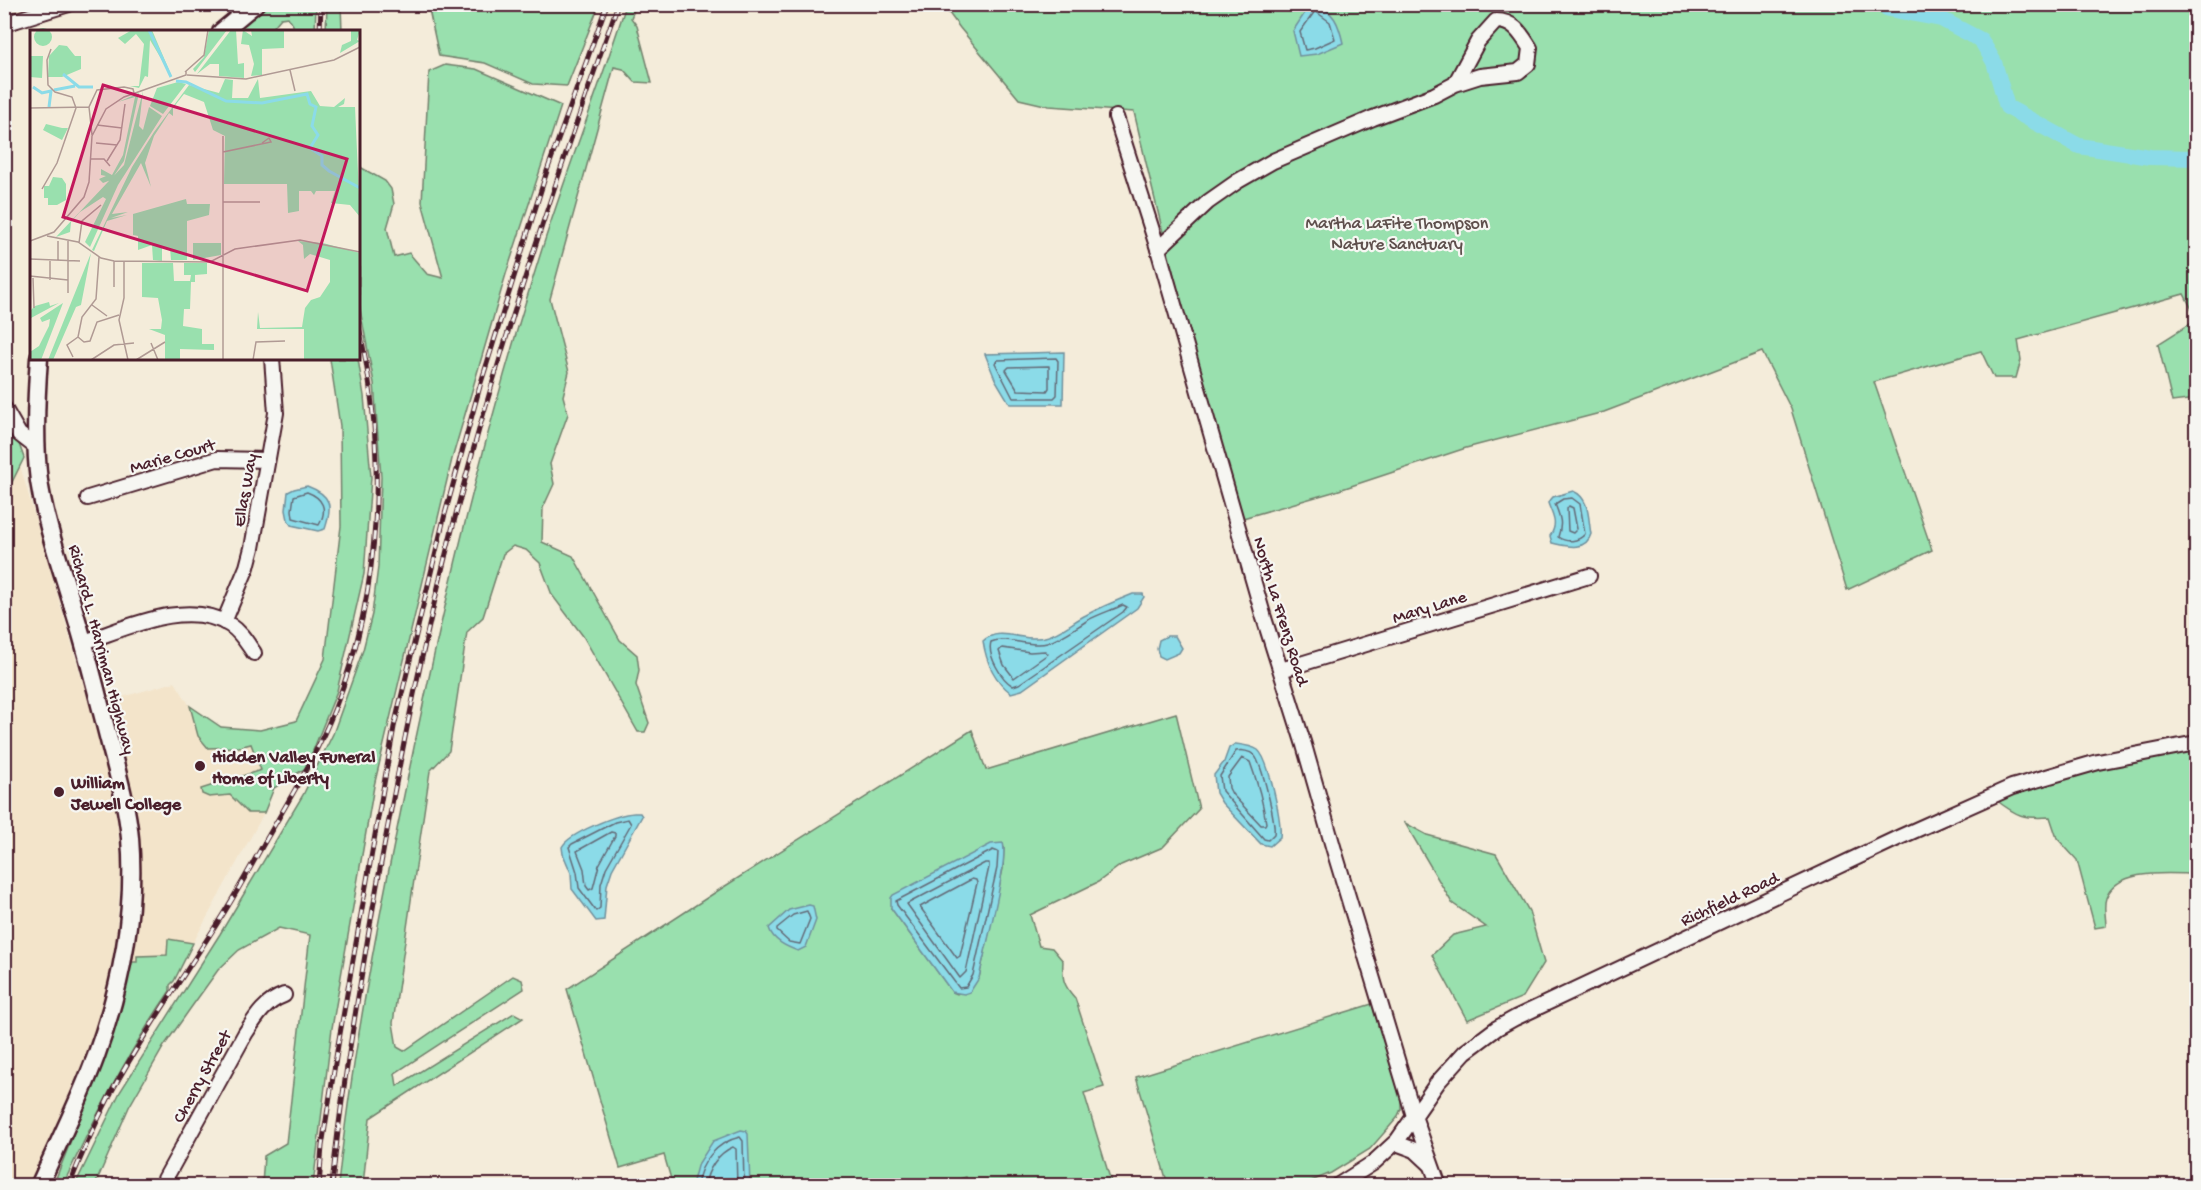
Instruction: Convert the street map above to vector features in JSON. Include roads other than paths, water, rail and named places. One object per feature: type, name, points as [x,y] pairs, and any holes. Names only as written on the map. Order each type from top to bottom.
[{"type":"main road","points":[[223,30],[255,4]]},
{"type":"main road","name":"Richard L. Harriman Highway","points":[[39,360],[37,448],[39,480],[46,516],[84,642],[123,798],[130,838],[129,905],[120,975],[95,1059],[39,1185]]},
{"type":"street","points":[[4,24],[69,4]]},
{"type":"street","points":[[1158,249],[1208,202],[1273,161],[1373,118],[1434,95],[1455,84],[1480,76],[1518,72],[1528,64],[1530,48],[1515,27],[1505,21],[1496,21],[1478,40],[1455,84]]},
{"type":"street","name":"North La Frenz Road","points":[[1116,117],[1158,249],[1414,1116],[1438,1185]]},
{"type":"street","name":"Ellas Way","points":[[224,622],[248,567],[276,413],[272,360]]},
{"type":"street","points":[[4,408],[19,434],[37,448]]},
{"type":"street","name":"Marie Court","points":[[88,498],[217,459],[267,460]]},
{"type":"street","name":"Mary Lane","points":[[1281,670],[1589,576]]},
{"type":"street","points":[[84,642],[175,614],[192,614],[224,622],[240,633],[254,653]]},
{"type":"street","name":"Richfield Road","points":[[1337,1185],[1373,1163],[1396,1143],[1445,1074],[1465,1052],[1489,1033],[1515,1018],[1900,837],[2012,787],[2089,764],[2196,743]]},
{"type":"street","name":"Cherry Street","points":[[164,1185],[165,1179],[245,1034],[260,1011],[273,999],[284,995]]},
{"type":"street","points":[[1396,1143],[1414,1150],[1431,1165]]},
{"type":"water","points":[[1314,5],[1331,14],[1340,30],[1343,43],[1317,54],[1299,56],[1293,31],[1308,8]]},
{"type":"water","points":[[1064,352],[1063,404],[1010,404],[995,379],[985,354]]},
{"type":"water","points":[[307,486],[321,493],[328,502],[329,513],[325,529],[318,531],[291,525],[288,520],[286,510],[288,492]]},
{"type":"water","points":[[1573,491],[1583,498],[1591,534],[1588,540],[1580,546],[1552,543],[1550,536],[1554,523],[1548,503],[1553,497]]},
{"type":"water","points":[[1133,594],[1143,594],[1144,597],[1137,608],[1022,690],[1011,693],[992,670],[983,641],[990,636],[1005,634],[1029,638],[1045,637],[1098,609]]},
{"type":"water","points":[[1167,636],[1175,636],[1182,648],[1179,653],[1165,659],[1159,656],[1157,649],[1159,640]]},
{"type":"water","points":[[1235,744],[1258,750],[1266,765],[1274,792],[1280,830],[1280,837],[1270,846],[1261,844],[1222,803],[1216,793],[1214,775],[1224,762],[1229,748]]},
{"type":"water","points":[[640,813],[642,816],[612,870],[607,885],[604,920],[596,921],[572,889],[571,873],[562,847],[584,830]]},
{"type":"water","points":[[1003,843],[1004,853],[999,887],[979,978],[970,992],[964,994],[952,992],[891,908],[891,898],[991,844]]},
{"type":"water","points":[[813,906],[816,920],[806,947],[798,951],[777,940],[769,928],[789,910]]},
{"type":"water","points":[[741,1130],[748,1134],[750,1185],[692,1185],[697,1166],[713,1141]]},
{"type":"waterway","points":[[1879,4],[1889,9],[1941,19],[1981,40],[1994,62],[2007,107],[2079,146],[2150,157],[2196,158]]},
{"type":"railway","points":[[320,30],[321,4]]},
{"type":"railway","points":[[319,1186],[322,1146],[338,1045],[394,727],[445,514],[480,386],[547,171],[607,4]]},
{"type":"railway","points":[[332,1186],[348,1058],[379,872],[413,696],[439,580],[469,465],[521,291],[618,4]]},
{"type":"railway","points":[[69,1186],[95,1126],[124,1069],[227,908],[305,772],[335,708],[351,662],[363,615],[371,566],[375,517],[376,468],[373,419],[360,334]]},
{"type":"place","name":"Hidden Valley Funeral Home of Liberty","points":[[200,766]]},
{"type":"place","name":"William Jewell College","points":[[59,792]]},
{"type":"park label","name":"Martha LaFite Thompson Nature Sanctuary","points":[[1397,232]]}]
